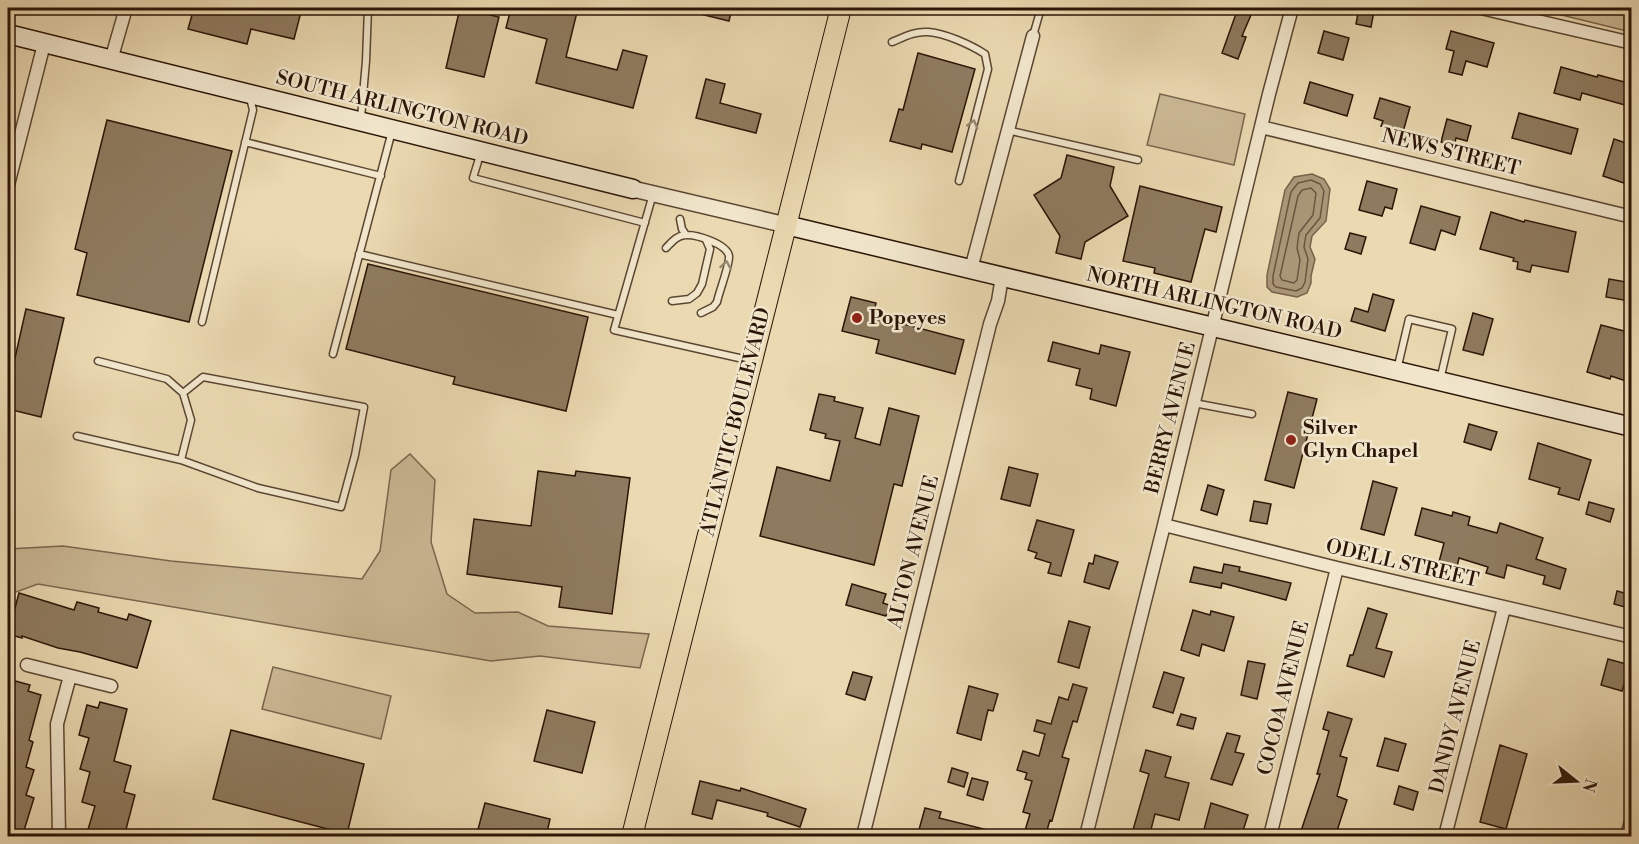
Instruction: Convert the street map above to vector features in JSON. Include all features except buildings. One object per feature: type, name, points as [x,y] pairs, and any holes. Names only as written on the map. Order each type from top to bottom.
[{"type":"main road","name":"ATLANTIC BOULEVARD","points":[[632,837],[841,8]]},
{"type":"main road","name":"SOUTH ARLINGTON ROAD","points":[[8,34],[633,189]]},
{"type":"main road","name":"NORTH ARLINGTON ROAD","points":[[786,225],[1632,427]]},
{"type":"street","points":[[111,60],[126,8]]},
{"type":"street","name":"BERRY AVENUE","points":[[1086,837],[1292,8]]},
{"type":"street","points":[[1481,8],[1632,43]]},
{"type":"street","points":[[971,269],[1033,36]]},
{"type":"street","points":[[8,185],[44,44]]},
{"type":"street","name":"NEWS STREET","points":[[1261,127],[1632,217]]},
{"type":"street","name":"SOUTH ARLINGTON ROAD","points":[[633,189],[786,225]]},
{"type":"street","name":"ALTON AVENUE","points":[[863,837],[987,334],[998,301],[1002,277]]},
{"type":"street","name":"ODELL STREET","points":[[1164,525],[1632,637]]},
{"type":"street","name":"COCOA AVENUE","points":[[1270,837],[1337,568]]},
{"type":"street","name":"DANDY AVENUE","points":[[1445,837],[1504,608]]},
{"type":"street","points":[[27,664],[111,686]]},
{"type":"street","points":[[59,837],[57,724],[70,676]]},
{"type":"street","points":[[1627,837],[1632,818]]},
{"type":"lane","points":[[360,122],[368,8]]},
{"type":"lane","points":[[1033,36],[1041,8]]},
{"type":"lane","points":[[892,42],[911,34],[929,32],[970,45],[985,54],[988,69],[959,181]]},
{"type":"lane","points":[[202,322],[253,110],[250,94]]},
{"type":"lane","points":[[333,354],[393,130]]},
{"type":"lane","points":[[1007,130],[1138,160]]},
{"type":"lane","points":[[245,142],[381,176]]},
{"type":"lane","points":[[481,151],[473,178],[645,223]]},
{"type":"lane","points":[[654,194],[614,330],[752,361]]},
{"type":"lane","points":[[680,219],[686,235]]},
{"type":"lane","points":[[666,248],[675,238],[686,235],[720,244],[726,250],[729,257],[717,302],[713,307],[701,313]]},
{"type":"lane","points":[[672,301],[689,299],[697,293],[702,284],[710,249],[706,240]]},
{"type":"lane","points":[[360,254],[618,315]]},
{"type":"lane","points":[[1397,371],[1409,319],[1441,326],[1452,329],[1439,381]]},
{"type":"lane","points":[[98,361],[167,379],[183,393],[191,420],[181,460]]},
{"type":"lane","points":[[78,436],[181,460],[258,488],[342,507],[356,455],[364,407],[203,377],[183,393]]},
{"type":"lane","points":[[1194,403],[1252,414]]},
{"type":"shaded area","points":[[1533,8],[1631,8],[1631,32]]},
{"type":"shaded area","points":[[8,47],[13,57],[8,90]]},
{"type":"shaded area","points":[[1160,94],[1245,114],[1234,165],[1147,145]]},
{"type":"shaded area","points":[[410,454],[435,480],[431,542],[447,594],[475,613],[518,612],[548,626],[649,634],[640,668],[540,656],[491,661],[38,584],[13,593],[8,603],[8,549],[63,546],[171,561],[362,579],[380,551],[391,470]]},
{"type":"shaded area","points":[[273,667],[391,696],[381,739],[262,709]]},
{"type":"water","points":[[1312,174],[1324,179],[1330,189],[1326,221],[1312,236],[1310,247],[1315,259],[1311,283],[1307,293],[1297,297],[1272,292],[1267,287],[1267,275],[1285,190],[1294,177]]},
{"type":"place","name":"Popeyes","points":[[857,318]]},
{"type":"place","name":"Silver Glyn Chapel","points":[[1291,440]]}]
